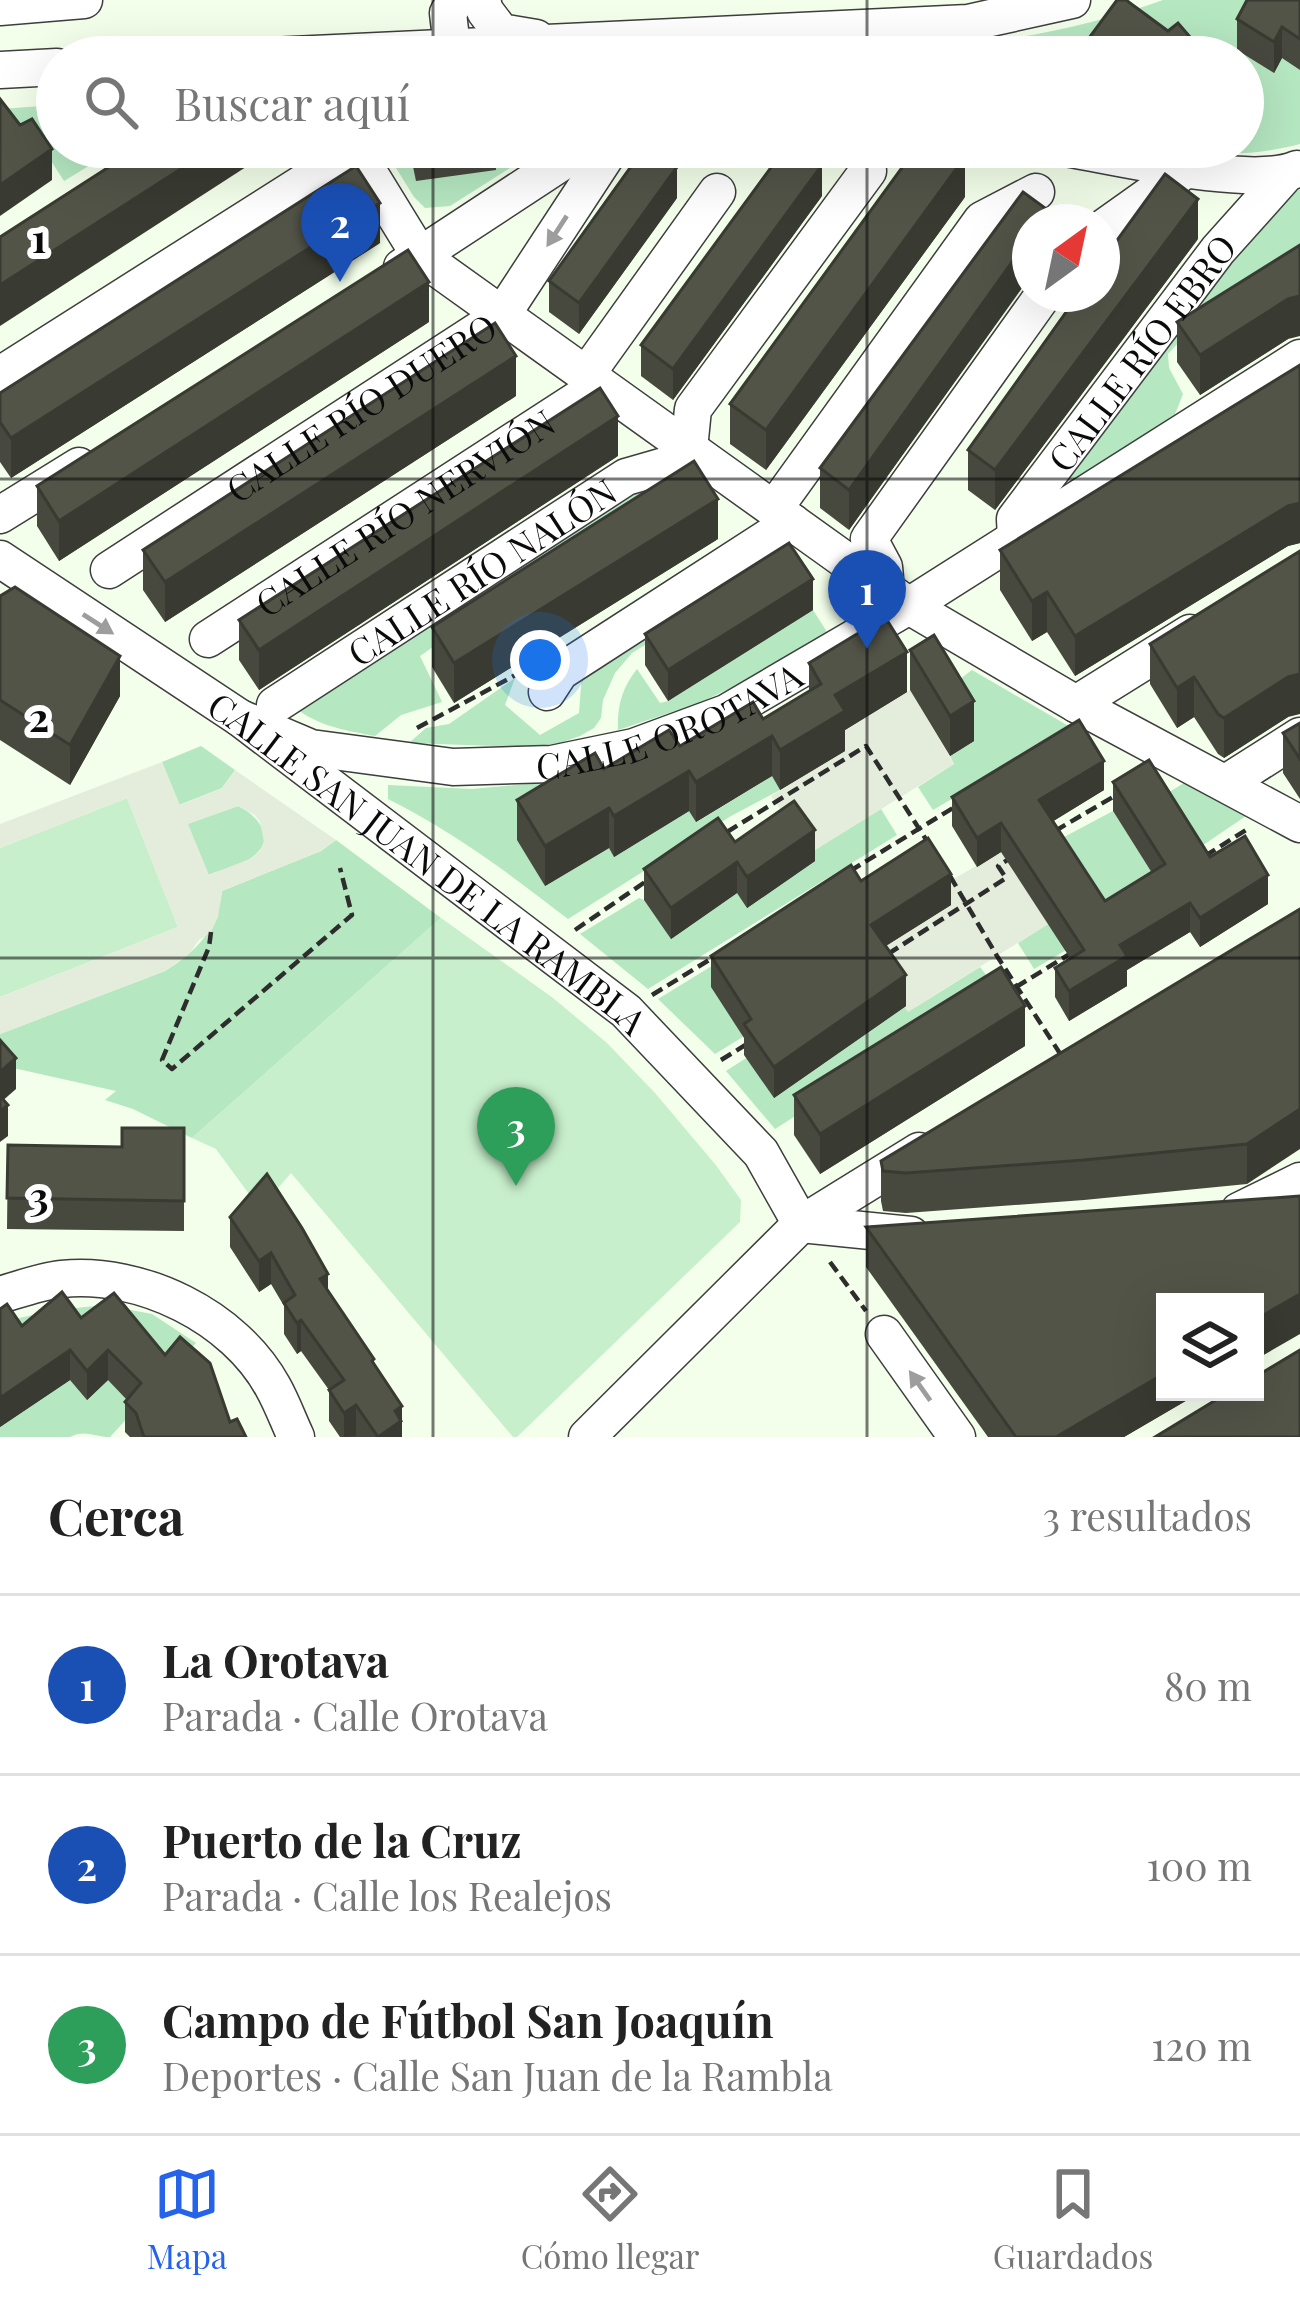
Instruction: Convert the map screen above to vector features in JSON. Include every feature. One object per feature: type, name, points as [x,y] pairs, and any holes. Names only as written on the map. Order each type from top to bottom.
[{"type":"street","points":[[0,7],[84,0]]},
{"type":"street","points":[[451,36],[448,14],[456,0]]},
{"type":"street","points":[[482,0],[501,32],[523,36]]},
{"type":"street","points":[[687,36],[968,23],[1072,0]]},
{"type":"street","points":[[0,70],[36,68]]},
{"type":"street","points":[[0,375],[327,168]]},
{"type":"street","points":[[366,168],[420,256],[897,598],[1076,704],[1288,818]]},
{"type":"street","points":[[380,281],[553,168]]},
{"type":"street","name":"CALLE RÍO DUERO","points":[[109,570],[502,315],[598,168]]},
{"type":"street","points":[[1120,216],[1188,168],[1232,176],[1293,171]]},
{"type":"street","points":[[694,452],[693,409],[868,171]]},
{"type":"street","name":"CALLE RÍO EBRO","points":[[1016,538],[1015,519],[1218,250],[1293,171]]},
{"type":"street","points":[[593,380],[717,192]]},
{"type":"street","points":[[547,692],[560,672],[783,515],[982,220],[1036,192]]},
{"type":"street","points":[[897,598],[869,539],[1031,312]]},
{"type":"street","name":"CALLE OROTAVA","points":[[258,711],[311,748],[453,767],[552,764],[634,747],[726,712],[897,598],[1016,538],[1300,358]]},
{"type":"street","name":"CALLE RÍO NERVIÓN","points":[[208,639],[593,380]]},
{"type":"street","name":"CALLE RÍO NALÓN","points":[[258,711],[626,477],[694,452]]},
{"type":"street","points":[[0,515],[100,453]]},
{"type":"street","name":"CALLE SAN JUAN DE LA RAMBLA","points":[[0,559],[258,711],[626,1011],[761,1153],[801,1224]]},
{"type":"street","points":[[1076,704],[1219,615]]},
{"type":"street","points":[[1226,783],[1300,736]]},
{"type":"street","points":[[587,1437],[801,1224],[943,1136]]},
{"type":"street","points":[[1300,1180],[1227,1212],[1300,1208]]},
{"type":"street","points":[[801,1224],[906,1235],[953,1232]]},
{"type":"street","points":[[0,1295],[58,1279],[105,1278],[153,1289],[197,1311],[237,1342],[272,1383],[296,1437]]},
{"type":"street","points":[[884,1334],[957,1437]]},
{"type":"path","points":[[381,758],[400,737],[521,670],[547,692]]},
{"type":"path","points":[[715,839],[866,746],[930,846]]},
{"type":"path","points":[[1055,832],[1131,786]]},
{"type":"path","points":[[842,876],[957,806]]},
{"type":"path","points":[[1192,864],[1288,818]]},
{"type":"path","points":[[873,964],[1006,878],[998,866],[1017,854]]},
{"type":"path","points":[[941,863],[1064,1060]]},
{"type":"path","points":[[211,932],[162,1060],[172,1069],[352,915],[340,868]]},
{"type":"path","points":[[546,950],[658,874]]},
{"type":"path","points":[[1013,988],[1084,946]]},
{"type":"path","points":[[626,1011],[725,950]]},
{"type":"path","points":[[691,1079],[747,1044]]},
{"type":"path","points":[[801,1224],[884,1334]]},
{"type":"green space","points":[[1163,0],[1300,0],[1300,144],[1264,151],[1264,36],[1027,36]]},
{"type":"green space","points":[[36,106],[36,138],[0,155],[0,109]]},
{"type":"green space","points":[[56,168],[85,168],[64,181]]},
{"type":"green space","points":[[396,168],[510,168],[450,206],[425,208]]},
{"type":"green space","points":[[1300,189],[1300,268],[1176,345],[1168,354],[1169,368],[1183,394],[1175,414],[1037,506],[1246,218]]},
{"type":"green space","points":[[682,473],[420,656],[442,702],[401,715],[375,736],[318,721],[289,702],[629,482]]},
{"type":"green space","points":[[744,583],[632,653],[615,673],[601,718],[580,736],[528,747],[409,743],[426,728],[449,724],[515,678],[505,705],[540,735],[579,713],[582,673]]},
{"type":"green space","points":[[813,610],[827,632],[754,677],[699,703],[618,730],[622,698],[637,669],[660,703],[668,701]]},
{"type":"green space","points":[[972,670],[1072,728],[933,810],[918,787],[954,764],[950,756],[974,741],[944,691]]},
{"type":"green space","points":[[201,746],[235,770],[222,788],[179,805],[162,762]]},
{"type":"green space","points":[[772,776],[780,790],[568,919],[458,839],[388,799],[388,785],[472,789],[592,778],[518,840],[545,886],[609,848],[615,856],[689,811],[697,822]]},
{"type":"green space","points":[[1184,783],[1246,816],[1190,854],[1156,800]]},
{"type":"green space","points":[[127,798],[178,927],[0,997],[0,848]]},
{"type":"green space","points":[[238,806],[261,826],[262,847],[246,861],[208,875],[187,824]]},
{"type":"green space","points":[[881,809],[897,835],[648,989],[580,934],[639,898],[672,938],[737,893],[748,907],[814,861],[810,853]]},
{"type":"green space","points":[[1113,811],[1154,876],[1094,914],[1049,845]]},
{"type":"green space","points":[[336,840],[441,918],[192,1138],[105,1100],[116,1091],[0,1065],[0,1034],[165,971],[204,938],[216,917],[222,891],[321,851]]},
{"type":"green space","points":[[441,918],[607,1043],[655,1093],[741,1200],[740,1222],[517,1437],[291,1173],[260,1209],[216,1149],[192,1138]]},
{"type":"green space","points":[[1048,924],[1073,946],[1034,969],[1018,943]]},
{"type":"green space","points":[[733,953],[826,986],[715,1054],[658,999]]},
{"type":"green space","points":[[889,966],[916,1007],[980,967],[996,988],[775,1129],[726,1071]]},
{"type":"green space","points":[[104,1305],[152,1314],[196,1343],[110,1437],[85,1433],[0,1437],[0,1322]]},
{"type":"shaded area","points":[[910,690],[954,764],[810,853],[771,796],[844,751],[835,736]]},
{"type":"shaded area","points":[[162,762],[180,805],[222,788],[235,770],[336,840],[321,851],[222,891],[211,932],[165,971],[0,1034],[0,997],[178,927],[127,798],[0,848],[0,824]],"holes":[[[238,806],[255,815],[264,842],[260,851],[209,875],[188,824]]]},
{"type":"shaded area","points":[[1003,851],[1048,924],[908,1012],[870,956],[950,906],[939,887]]},
{"type":"building","points":[[1117,0],[1126,0],[1168,31],[1178,23],[1189,36],[1090,36]]},
{"type":"building","points":[[1247,0],[1300,0],[1300,39],[1282,27],[1274,42],[1237,19]]},
{"type":"building","points":[[0,99],[20,125],[32,119],[36,125],[36,160],[0,185]]},
{"type":"building","points":[[107,168],[182,168],[0,285],[0,237]]},
{"type":"building","points":[[353,168],[380,203],[11,438],[0,422],[0,393]]},
{"type":"building","points":[[630,168],[676,168],[579,303],[549,281]]},
{"type":"building","points":[[771,168],[820,168],[673,369],[641,345]]},
{"type":"building","points":[[902,168],[957,168],[766,430],[730,404]]},
{"type":"building","points":[[1165,174],[1198,199],[1120,303],[1120,236]]},
{"type":"building","points":[[1023,192],[1040,204],[1014,204]]},
{"type":"building","points":[[1012,207],[1012,262],[849,490],[820,468]]},
{"type":"building","points":[[1300,245],[1300,296],[1200,355],[1177,322]]},
{"type":"building","points":[[408,250],[429,282],[59,521],[37,486]]},
{"type":"building","points":[[1066,312],[1113,312],[995,470],[968,450]]},
{"type":"building","points":[[495,323],[516,356],[165,582],[143,550]]},
{"type":"building","points":[[1300,365],[1300,503],[1075,636],[1047,592],[1032,601],[1000,550]]},
{"type":"building","points":[[600,388],[618,416],[259,650],[239,620]]},
{"type":"building","points":[[694,461],[718,499],[454,663],[432,627]]},
{"type":"building","points":[[789,543],[813,579],[668,670],[645,634]]},
{"type":"building","points":[[1300,551],[1300,674],[1224,718],[1194,677],[1177,688],[1150,644]]},
{"type":"building","points":[[15,587],[120,656],[70,745],[0,700],[0,596]]},
{"type":"building","points":[[885,617],[907,652],[835,695],[845,711],[780,750],[772,736],[696,782],[689,771],[614,816],[609,808],[545,846],[517,800],[595,753],[604,769],[669,730],[680,746],[753,702],[763,719],[821,684],[809,663]]},
{"type":"building","points":[[934,635],[974,701],[950,716],[910,650]]},
{"type":"building","points":[[1079,720],[1104,761],[1039,800],[1105,901],[1165,864],[1113,782],[1149,760],[1210,857],[1245,836],[1268,875],[1200,918],[1190,903],[1120,945],[1127,956],[1069,991],[1055,968],[1084,950],[1001,823],[977,838],[952,797]]},
{"type":"building","points":[[1300,723],[1300,759],[1283,733]]},
{"type":"building","points":[[794,801],[815,830],[747,877],[737,862],[671,908],[644,869],[718,818],[735,842]]},
{"type":"building","points":[[928,838],[951,874],[871,925],[906,975],[774,1067],[744,1024],[751,1019],[711,956],[851,865],[861,881]]},
{"type":"building","points":[[1300,909],[1300,1109],[1247,1144],[1084,1160],[883,1171],[881,1161]]},
{"type":"building","points":[[1001,967],[1025,1006],[820,1134],[794,1095]]},
{"type":"building","points":[[0,1040],[16,1058],[0,1072]]},
{"type":"building","points":[[122,1128],[184,1128],[184,1201],[7,1198],[8,1145],[122,1147]]},
{"type":"building","points":[[267,1174],[328,1274],[320,1279],[402,1406],[395,1411],[401,1421],[378,1437],[356,1405],[344,1413],[329,1390],[344,1380],[284,1303],[295,1295],[271,1253],[259,1261],[230,1217]]},
{"type":"building","points":[[1300,1196],[1300,1294],[1264,1315],[1264,1293],[1156,1293],[1156,1378],[1056,1437],[1016,1437],[866,1227]]},
{"type":"building","points":[[62,1292],[81,1318],[114,1293],[165,1355],[180,1337],[210,1363],[230,1422],[237,1419],[246,1437],[144,1437],[136,1413],[125,1402],[141,1383],[108,1350],[87,1371],[70,1350],[0,1398],[0,1309],[7,1304],[22,1326]]},
{"type":"building","points":[[1300,1350],[1300,1437],[1155,1437],[1214,1401],[1264,1401],[1264,1372]]},
{"type":"place","name":"Puerto de la Cruz","points":[[340,282]]},
{"type":"place","name":"La Orotava","points":[[867,649]]},
{"type":"place","name":"Campo de Fútbol San Joaquín","points":[[516,1186]]}]
